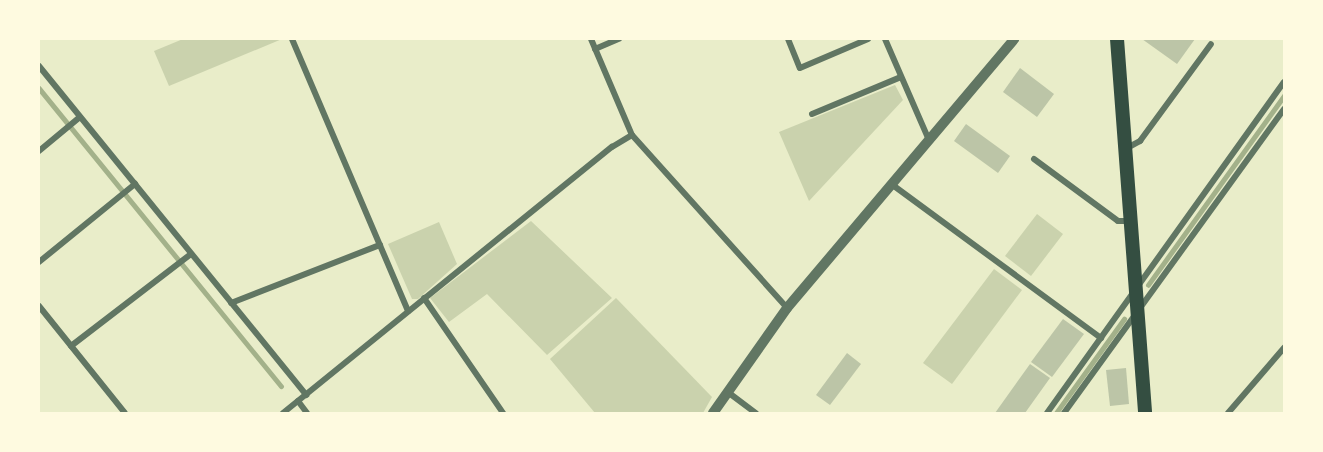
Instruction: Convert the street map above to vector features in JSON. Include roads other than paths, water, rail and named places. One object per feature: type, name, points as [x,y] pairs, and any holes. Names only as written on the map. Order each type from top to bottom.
[{"type":"main road","points":[[1118,39],[1139,285],[1145,413]]},
{"type":"street","points":[[292,39],[408,311]]},
{"type":"street","points":[[591,39],[632,135],[788,308]]},
{"type":"street","points":[[595,49],[618,39]]},
{"type":"street","points":[[788,39],[801,68],[868,39]]},
{"type":"street","points":[[885,39],[929,142]]},
{"type":"street","points":[[713,413],[788,308],[894,186],[1014,39]]},
{"type":"street","points":[[1127,148],[1140,141],[1211,44]]},
{"type":"street","points":[[39,66],[306,395]]},
{"type":"street","points":[[812,114],[901,77]]},
{"type":"street","points":[[1047,413],[1284,82]]},
{"type":"street","points":[[1064,413],[1284,109]]},
{"type":"street","points":[[39,151],[80,117]]},
{"type":"street","points":[[283,413],[612,147],[632,135]]},
{"type":"street","points":[[1034,159],[1118,221],[1133,221]]},
{"type":"street","points":[[39,262],[135,184]]},
{"type":"street","points":[[894,186],[1101,338]]},
{"type":"street","points":[[231,303],[380,245]]},
{"type":"street","points":[[71,346],[191,254]]},
{"type":"street","points":[[424,298],[503,413]]},
{"type":"street","points":[[39,306],[125,413]]},
{"type":"street","points":[[1228,413],[1284,348]]},
{"type":"street","points":[[1082,367],[1091,373]]},
{"type":"street","points":[[729,393],[756,413]]},
{"type":"street","points":[[298,401],[307,413]]},
{"type":"waterway","points":[[39,88],[281,386]]},
{"type":"waterway","points":[[1148,285],[1284,96]]},
{"type":"waterway","points":[[1056,413],[1124,319]]}]
